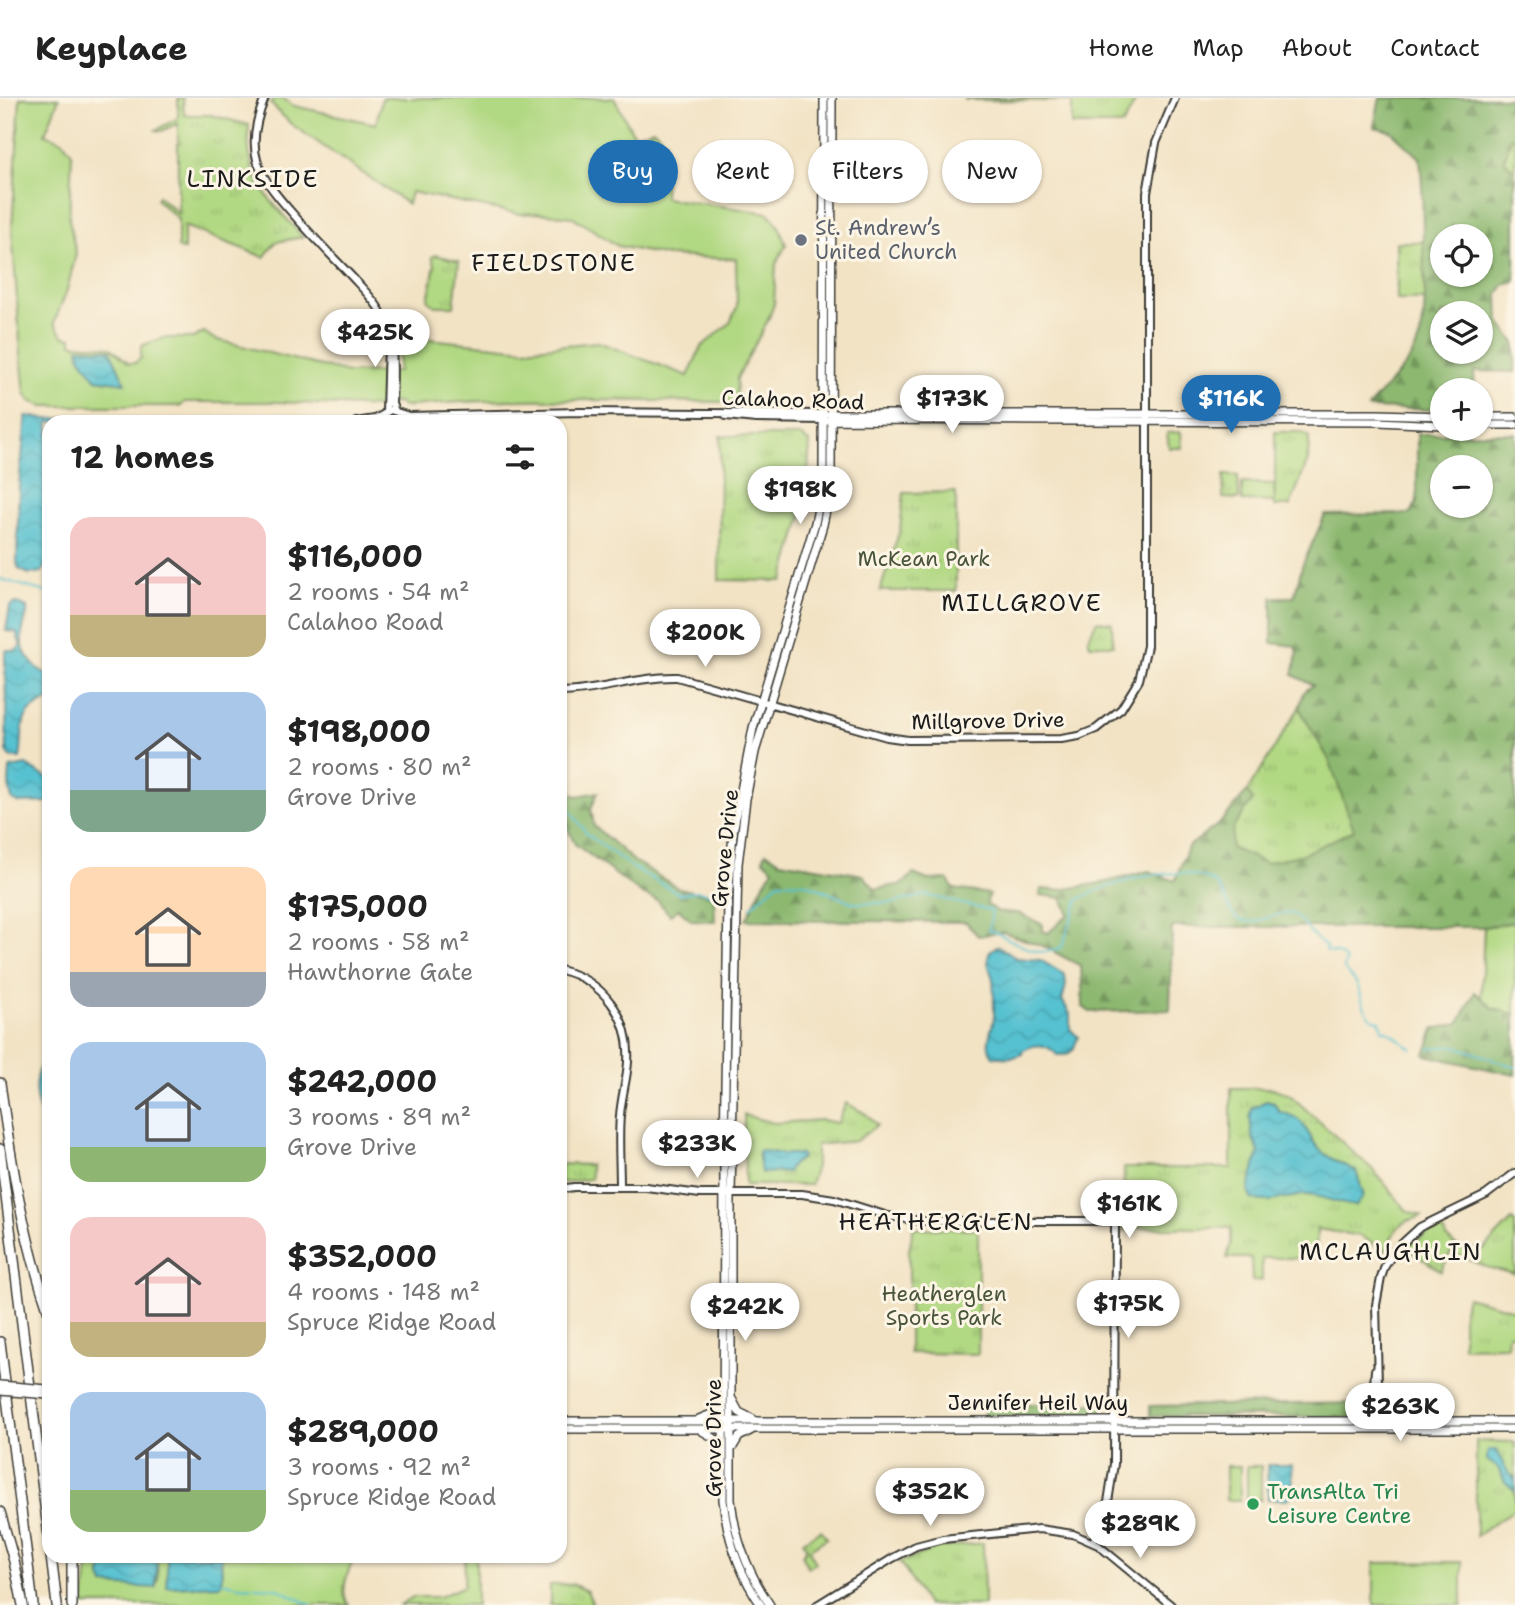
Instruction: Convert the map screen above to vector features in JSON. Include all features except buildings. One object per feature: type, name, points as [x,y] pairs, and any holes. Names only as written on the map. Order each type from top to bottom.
[{"type":"highway","points":[[0,1083],[16,1186],[28,1242],[42,1289]]},
{"type":"highway","points":[[0,1149],[42,1482]]},
{"type":"highway","points":[[28,1242],[42,1279]]},
{"type":"highway","points":[[0,1342],[33,1605]]},
{"type":"highway","points":[[0,1513],[23,1605]]},
{"type":"highway","points":[[52,1563],[58,1605]]},
{"type":"highway","points":[[72,1605],[73,1563]]},
{"type":"main road","name":"Grove Drive","points":[[824,98],[828,417]]},
{"type":"main road","name":"Grove Drive","points":[[761,1605],[744,1577],[727,1529],[723,1500],[727,1452],[728,1194],[736,884],[748,787],[765,701],[818,510],[823,474],[828,417],[832,98]]},
{"type":"main road","name":"Calahoo Road","points":[[828,417],[1430,416]]},
{"type":"main road","name":"Calahoo Road","points":[[1147,417],[1430,424]]},
{"type":"main road","points":[[1493,417],[1515,417]]},
{"type":"main road","points":[[1493,425],[1515,425]]},
{"type":"main road","points":[[0,1385],[42,1390]]},
{"type":"main road","points":[[0,1391],[42,1391]]},
{"type":"main road","points":[[753,1429],[739,1437],[727,1452],[714,1438],[694,1425],[714,1413],[727,1396],[739,1412],[760,1421]]},
{"type":"main road","name":"Jennifer Heil Way","points":[[567,1421],[694,1425],[760,1421],[1114,1425]]},
{"type":"main road","name":"Jennifer Heil Way","points":[[727,1425],[753,1429],[1515,1421]]},
{"type":"main road","name":"Jennifer Heil Way","points":[[1377,1424],[1515,1429]]},
{"type":"main road","name":"Jennifer Heil Way","points":[[567,1429],[694,1425]]},
{"type":"main road","name":"Grove Drive","points":[[727,1452],[731,1500],[739,1544],[751,1574],[770,1605]]},
{"type":"street","points":[[265,98],[256,124],[255,148],[264,179],[312,236],[373,300],[388,330],[393,352],[392,404],[396,415]]},
{"type":"street","name":"Millgrove Drive","points":[[567,691],[653,677],[677,677],[867,733],[908,740],[1060,739],[1087,733],[1111,719],[1135,690],[1146,654],[1147,193],[1156,143],[1175,98]]},
{"type":"street","points":[[386,415],[388,405],[388,330]]},
{"type":"street","points":[[389,415],[396,412]]},
{"type":"street","name":"Calahoo Road","points":[[396,412],[406,415]]},
{"type":"street","name":"Calahoo Road","points":[[450,415],[689,413],[828,417]]},
{"type":"street","points":[[567,972],[583,978],[600,989],[615,1008],[625,1030],[628,1061],[620,1119],[620,1187]]},
{"type":"street","points":[[1377,1424],[1377,1295],[1385,1266],[1395,1249],[1420,1227],[1478,1199],[1515,1172]]},
{"type":"street","points":[[567,1188],[646,1187],[701,1194],[796,1193],[818,1196],[888,1216],[920,1221],[1115,1220],[1114,1464],[1110,1493],[1093,1542]]},
{"type":"street","points":[[817,1605],[903,1552],[934,1541],[1039,1529],[1073,1534],[1093,1542],[1122,1562],[1171,1605]]},
{"type":"green space","points":[[20,98],[59,98],[45,134],[63,141],[72,153],[69,219],[76,254],[67,290],[54,323],[63,336],[72,338],[72,343],[110,347],[129,363],[135,363],[141,358],[141,346],[163,338],[193,338],[204,332],[214,339],[348,373],[398,372],[399,344],[429,339],[524,349],[598,342],[688,376],[701,347],[730,323],[737,307],[736,259],[668,256],[618,246],[573,217],[539,213],[519,214],[411,192],[408,204],[291,124],[271,104],[274,98],[282,98],[294,106],[376,124],[382,98],[614,98],[634,135],[654,129],[664,140],[588,140],[588,203],[678,203],[678,200],[768,213],[778,224],[786,245],[776,264],[774,304],[737,378],[736,402],[486,401],[403,407],[399,403],[383,403],[380,407],[277,402],[185,402],[181,406],[43,406],[30,401],[25,393],[12,229]]},
{"type":"green space","points":[[178,98],[183,98],[184,115],[211,115],[249,125],[251,160],[261,187],[303,237],[276,242],[264,257],[184,226],[184,250],[178,248],[178,219],[156,199],[158,196],[178,213],[178,123],[162,131],[156,130],[178,118]]},
{"type":"green space","points":[[965,98],[1137,98],[1123,125],[1072,125],[1072,101]]},
{"type":"green space","points":[[1380,98],[1515,98],[1515,138],[1511,139],[1504,159],[1515,171],[1515,282],[1504,285],[1498,294],[1499,321],[1515,343],[1515,372],[1474,371],[1474,378],[1430,378],[1430,410],[1368,408],[1413,354],[1423,321],[1425,295],[1420,158],[1391,131],[1374,127]]},
{"type":"green space","points":[[1515,138],[1515,171],[1504,160],[1511,139]]},
{"type":"green space","points":[[1396,242],[1423,242],[1425,300],[1397,300]]},
{"type":"green space","points":[[436,255],[459,261],[454,306],[435,306],[428,300],[435,265],[432,257]]},
{"type":"green space","points":[[1181,432],[1182,448],[1169,448],[1167,433]]},
{"type":"green space","points":[[1275,432],[1301,432],[1309,437],[1308,460],[1290,506],[1275,506]]},
{"type":"green space","points":[[1493,433],[1515,433],[1515,922],[1484,927],[1172,927],[1170,1010],[1090,1012],[1083,1007],[1081,966],[1045,947],[1003,932],[978,936],[966,922],[746,920],[773,869],[763,859],[766,852],[780,861],[863,875],[875,889],[903,884],[913,874],[928,880],[947,879],[954,889],[990,894],[986,904],[999,912],[1018,913],[1043,925],[1043,931],[1048,933],[1069,914],[1062,898],[1040,895],[1041,889],[1059,890],[1107,882],[1149,871],[1175,881],[1188,847],[1220,823],[1247,792],[1253,800],[1233,828],[1329,760],[1299,708],[1304,692],[1313,685],[1293,675],[1298,651],[1294,646],[1272,643],[1272,597],[1294,597],[1302,566],[1325,515],[1410,514],[1417,502],[1417,434],[1430,434],[1430,441],[1493,441]]},
{"type":"green space","points":[[720,436],[801,436],[810,443],[806,501],[783,581],[719,580]]},
{"type":"green space","points":[[1224,475],[1238,476],[1239,499],[1223,498]]},
{"type":"green space","points":[[1242,483],[1274,484],[1275,502],[1242,501]]},
{"type":"green space","name":"McKean Park","points":[[956,492],[956,591],[880,591],[900,530],[904,493]]},
{"type":"green space","points":[[1097,621],[1112,623],[1113,645],[1090,645],[1088,638]]},
{"type":"green space","points":[[1299,708],[1329,760],[1354,830],[1303,854],[1266,863],[1231,848],[1233,828],[1253,800],[1247,792]]},
{"type":"green space","points":[[598,792],[591,809],[594,826],[634,861],[678,888],[714,896],[715,921],[691,920],[679,909],[670,915],[658,901],[642,894],[575,844],[567,827],[567,793],[578,796]]},
{"type":"green space","points":[[1515,922],[1515,1014],[1493,1008],[1481,997],[1484,927]]},
{"type":"green space","points":[[1475,992],[1493,1008],[1515,1014],[1515,1075],[1425,1055],[1434,1029],[1459,1023]]},
{"type":"green space","points":[[1231,1088],[1273,1088],[1290,1095],[1374,1171],[1407,1211],[1422,1216],[1401,1225],[1385,1251],[1361,1236],[1317,1229],[1316,1258],[1262,1258],[1262,1280],[1252,1281],[1251,1258],[1227,1258],[1231,1228],[1127,1228],[1123,1232],[1124,1168],[1231,1168]]},
{"type":"green space","points":[[846,1103],[866,1114],[877,1125],[856,1141],[816,1145],[816,1166],[810,1185],[745,1185],[744,1115],[774,1123],[821,1120],[838,1123]]},
{"type":"green space","points":[[567,1164],[590,1165],[591,1179],[567,1182]]},
{"type":"green space","points":[[1512,1220],[1515,1223],[1515,1274],[1486,1267],[1451,1252],[1441,1271],[1405,1247],[1440,1226],[1453,1244],[1468,1249],[1484,1249]]},
{"type":"green space","name":"Heatherglen Sports Park","points":[[913,1228],[978,1229],[978,1354],[909,1353],[909,1251]]},
{"type":"green space","points":[[1467,1297],[1515,1310],[1515,1334],[1508,1334],[1507,1346],[1463,1347],[1463,1311]]},
{"type":"green space","points":[[1367,1403],[1354,1417],[1150,1416],[1150,1406]]},
{"type":"green space","points":[[1017,1404],[1108,1404],[1100,1416],[984,1416],[983,1408]]},
{"type":"green space","points":[[1476,1441],[1515,1442],[1515,1509],[1476,1536]]},
{"type":"green space","points":[[1226,1466],[1240,1466],[1240,1500],[1226,1500]]},
{"type":"green space","points":[[1247,1466],[1261,1466],[1261,1500],[1247,1500]]},
{"type":"green space","points":[[821,1530],[827,1538],[809,1550],[816,1563],[808,1567],[802,1554],[807,1548],[803,1541]]},
{"type":"green space","points":[[983,1543],[984,1605],[927,1605],[900,1562],[937,1548]]},
{"type":"green space","points":[[1462,1562],[1462,1605],[1374,1605],[1374,1563]]},
{"type":"green space","points":[[88,1563],[103,1563],[101,1577],[158,1582],[157,1563],[167,1563],[167,1586],[222,1582],[221,1563],[352,1563],[344,1587],[349,1605],[84,1605]]},
{"type":"green space","points":[[465,1563],[476,1563],[476,1605],[400,1605],[413,1597],[439,1597],[464,1586]]},
{"type":"green space","points":[[572,1584],[587,1591],[593,1605],[548,1605],[550,1585]]},
{"type":"water","points":[[79,348],[110,350],[125,383],[96,379],[80,357]]},
{"type":"water","points":[[26,416],[42,418],[42,572],[29,574],[19,569],[17,563],[19,486]]},
{"type":"water","points":[[16,603],[27,608],[22,632],[23,648],[33,664],[42,671],[42,703],[30,711],[23,724],[20,758],[11,758],[7,752],[5,653],[7,650],[15,651],[21,646],[16,632],[6,631],[10,606]]},
{"type":"water","points":[[26,765],[42,775],[42,802],[19,803],[12,800],[10,768]]},
{"type":"water","points":[[998,946],[1016,958],[1040,960],[1065,975],[1066,985],[1062,1000],[1070,1014],[1070,1029],[1078,1037],[1073,1050],[1066,1055],[1057,1055],[1047,1047],[1039,1045],[1030,1047],[1015,1057],[994,1057],[989,1047],[994,1020],[994,992],[988,958],[991,950]]},
{"type":"water","points":[[40,1067],[42,1115],[35,1090]]},
{"type":"water","points":[[1266,1101],[1274,1103],[1280,1112],[1302,1123],[1326,1155],[1356,1171],[1364,1196],[1356,1206],[1306,1195],[1272,1201],[1251,1199],[1248,1191],[1259,1152],[1252,1135],[1250,1118],[1252,1108]]},
{"type":"water","points":[[760,1150],[801,1154],[802,1158],[787,1172],[761,1173]]},
{"type":"water","points":[[1488,1450],[1497,1450],[1505,1468],[1515,1479],[1515,1491],[1505,1482],[1498,1468],[1487,1460]]},
{"type":"water","points":[[1267,1465],[1292,1465],[1293,1493],[1288,1499],[1268,1499]]},
{"type":"water","points":[[103,1563],[157,1563],[156,1588],[104,1585],[101,1577]]},
{"type":"water","points":[[167,1563],[221,1563],[220,1585],[167,1587]]},
{"type":"waterway","points":[[0,579],[42,591]]},
{"type":"waterway","points":[[567,808],[587,834],[633,868],[680,894],[698,891],[715,895]]},
{"type":"waterway","points":[[751,907],[778,882],[806,883],[853,903],[893,903],[926,895],[992,911],[989,930],[1031,949],[1047,952],[1062,947],[1078,900],[1091,893],[1127,880],[1148,876],[1187,874],[1204,877],[1217,885],[1230,909],[1241,920],[1248,922],[1287,913],[1296,916],[1327,947],[1326,951],[1338,954],[1346,960],[1344,969],[1356,983],[1366,1011],[1380,1021],[1382,1030],[1412,1048]]},
{"type":"waterway","points":[[1429,1048],[1455,1046],[1515,1067]]},
{"type":"waterway","points":[[222,1582],[276,1588],[311,1605]]},
{"type":"place","name":"St. Andrew’s United Church","points":[[801,240]]},
{"type":"place","name":"TransAlta Tri Leisure Centre","points":[[1253,1504]]},
{"type":"district","name":"LINKSIDE","points":[[253,179]]},
{"type":"district","name":"FIELDSTONE","points":[[554,263]]},
{"type":"district","name":"MILLGROVE","points":[[1022,603]]},
{"type":"district","name":"HEATHERGLEN","points":[[936,1222]]},
{"type":"district","name":"MCLAUGHLIN","points":[[1391,1252]]}]
